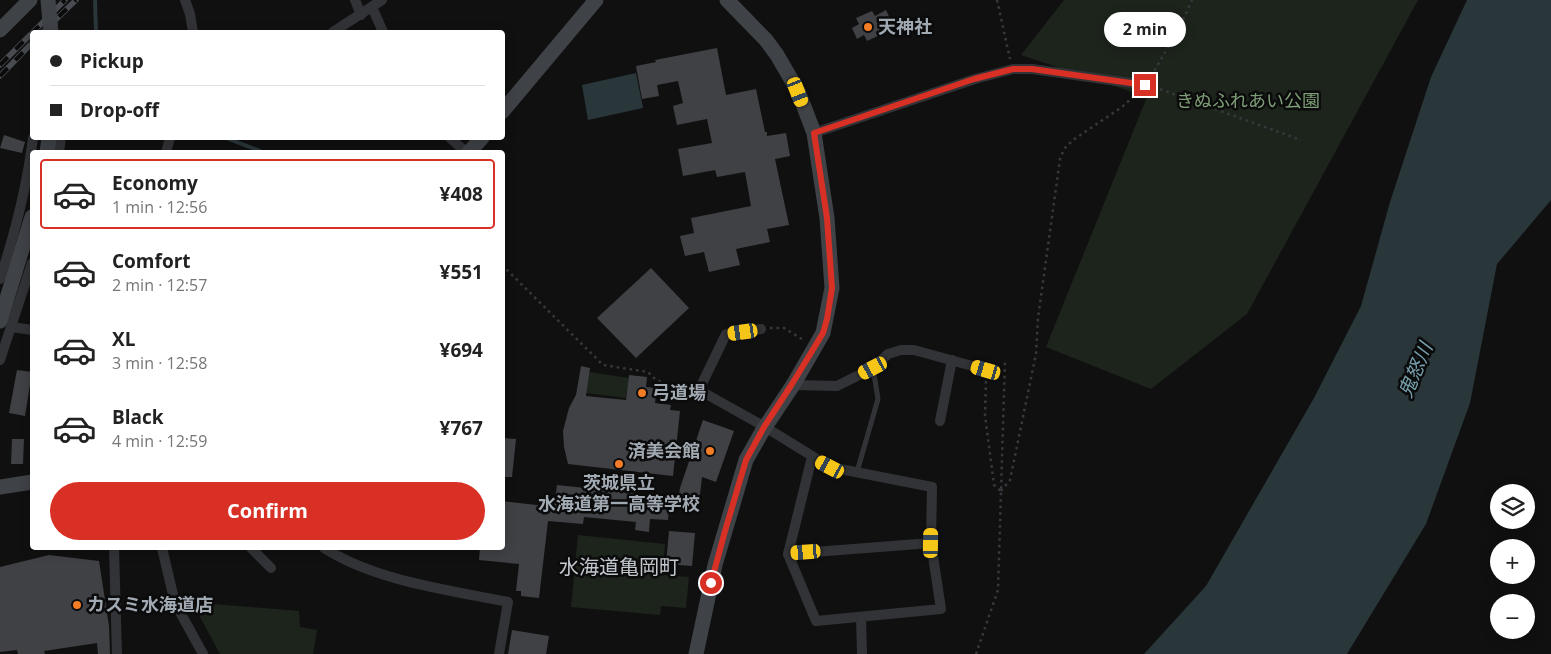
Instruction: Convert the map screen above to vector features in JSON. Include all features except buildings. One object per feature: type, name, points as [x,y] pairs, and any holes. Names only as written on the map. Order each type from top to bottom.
[{"type":"street","points":[[0,30],[30,0]]},
{"type":"street","points":[[48,0],[51,30]]},
{"type":"street","points":[[185,0],[194,30]]},
{"type":"street","points":[[355,0],[361,15]]},
{"type":"street","points":[[335,30],[382,0]]},
{"type":"street","points":[[505,108],[596,0]]},
{"type":"street","points":[[696,654],[715,565],[746,460],[764,427],[823,333],[832,288],[827,218],[814,133],[798,92],[778,55],[727,0]]},
{"type":"street","points":[[372,7],[382,30]]},
{"type":"street","points":[[814,133],[974,79],[1013,69],[1032,69],[1145,85]]},
{"type":"street","points":[[452,140],[465,150]]},
{"type":"street","points":[[469,150],[480,140]]},
{"type":"street","points":[[0,279],[23,201],[30,158]]},
{"type":"street","points":[[0,360],[6,324],[30,224]]},
{"type":"street","points":[[6,324],[30,268]]},
{"type":"street","points":[[6,324],[30,330]]},
{"type":"street","points":[[761,329],[726,334],[699,390],[830,467],[932,486],[931,543],[941,609],[816,621],[788,554],[812,457]]},
{"type":"street","points":[[792,384],[837,386],[873,368],[888,354],[901,350],[914,350],[986,370]]},
{"type":"street","points":[[940,421],[952,360]]},
{"type":"street","points":[[0,487],[30,482]]},
{"type":"street","points":[[788,554],[931,543]]},
{"type":"street","points":[[114,550],[117,654]]},
{"type":"street","points":[[162,550],[174,603],[203,654]]},
{"type":"street","points":[[253,550],[271,568]]},
{"type":"street","points":[[328,550],[355,564],[408,581],[508,602],[500,654]]},
{"type":"street","points":[[861,618],[862,654]]},
{"type":"lane","points":[[857,472],[878,399],[873,368]]},
{"type":"path","points":[[996,0],[1013,69]]},
{"type":"path","points":[[1001,490],[1010,480],[1036,354],[1038,318],[1060,159],[1064,149],[1073,140],[1122,107],[1145,85],[1172,42],[1192,0]]},
{"type":"path","points":[[1145,85],[1159,88],[1301,140]]},
{"type":"path","points":[[505,268],[603,365],[648,372],[655,379],[696,398]]},
{"type":"path","points":[[761,329],[784,328],[815,347]]},
{"type":"path","points":[[976,654],[998,590],[1005,360]]},
{"type":"path","points":[[986,370],[984,415],[994,485],[1001,490]]},
{"type":"green space","name":"きぬふれあい公園","points":[[1064,0],[1418,0],[1247,314],[1151,389],[1046,347],[1147,97],[1021,55]]},
{"type":"green space","points":[[589,372],[629,378],[626,398],[586,393]]},
{"type":"green space","points":[[578,535],[665,544],[662,575],[689,577],[686,608],[661,606],[660,615],[571,607]]},
{"type":"green space","points":[[202,603],[299,611],[300,627],[317,630],[313,654],[220,654],[194,606]]},
{"type":"water","name":"鬼怒川","points":[[1467,0],[1551,0],[1551,200],[1497,264],[1470,403],[1426,524],[1347,654],[1144,654],[1206,586],[1314,398],[1361,306],[1390,202],[1431,77]]},
{"type":"water","points":[[636,73],[643,108],[588,120],[582,85]]},
{"type":"waterway","points":[[95,0],[96,30]]},
{"type":"waterway","points":[[231,140],[258,150]]},
{"type":"railway","points":[[35,30],[65,0]]},
{"type":"railway","points":[[45,30],[76,0]]},
{"type":"railway","points":[[0,65],[30,35]]},
{"type":"railway","points":[[0,76],[30,45]]},
{"type":"place","name":"天神社","points":[[868,27]]},
{"type":"place","name":"弓道場","points":[[642,393]]},
{"type":"place","name":"済美会館","points":[[710,451]]},
{"type":"place","name":"茨城県立 水海道第一高等学校","points":[[619,464]]},
{"type":"place","name":"カスミ水海道店","points":[[77,605]]},
{"type":"district","name":"水海道亀岡町","points":[[619,567]]},
{"type":"route","points":[[711,583],[746,460],[764,427],[823,333],[827,319],[832,288],[827,218],[814,133],[974,79],[1013,69],[1067,73],[1145,85]]}]
